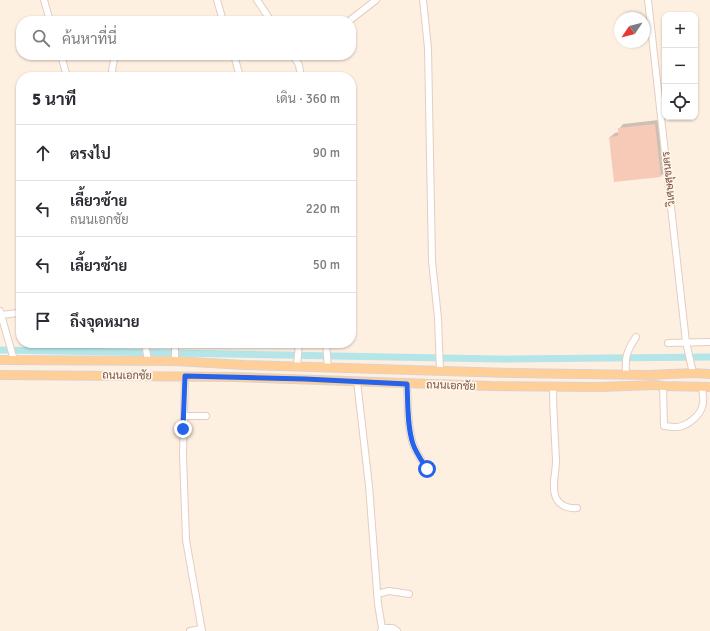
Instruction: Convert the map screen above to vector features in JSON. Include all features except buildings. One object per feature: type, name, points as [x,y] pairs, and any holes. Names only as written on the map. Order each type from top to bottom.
[{"type":"main road","name":"ถนนเอกชัย","points":[[0,360],[13,356],[328,368],[440,367],[626,375],[692,370],[710,374]]},
{"type":"main road","name":"ถนนเอกชัย","points":[[0,375],[185,376],[407,384],[553,387],[599,387],[656,384],[663,386],[706,387]]},
{"type":"street","points":[[44,0],[49,16]]},
{"type":"street","points":[[217,0],[222,16]]},
{"type":"street","points":[[257,0],[268,16]]},
{"type":"street","points":[[355,16],[376,0]]},
{"type":"street","points":[[423,0],[428,48],[432,261],[438,318],[440,367]]},
{"type":"street","name":"วิเศษสุขนคร","points":[[648,0],[686,342],[692,370]]},
{"type":"street","points":[[62,60],[66,72]]},
{"type":"street","points":[[113,72],[115,60]]},
{"type":"street","points":[[235,60],[239,72]]},
{"type":"street","points":[[297,60],[300,72]]},
{"type":"street","points":[[13,356],[1,313],[16,313]]},
{"type":"street","points":[[626,375],[626,355],[636,337]]},
{"type":"street","points":[[668,343],[710,342]]},
{"type":"street","points":[[146,348],[148,360]]},
{"type":"street","points":[[175,361],[176,348]]},
{"type":"street","points":[[297,366],[299,348]]},
{"type":"street","points":[[326,348],[328,368]]},
{"type":"street","points":[[185,376],[183,455],[186,540],[201,630],[190,631]]},
{"type":"street","points":[[357,381],[369,486],[377,594],[382,630],[393,628],[398,631]]},
{"type":"street","points":[[407,384],[410,430],[413,443],[417,454],[427,469]]},
{"type":"street","points":[[663,386],[664,426],[674,428],[690,422],[698,414],[702,408],[706,387]]},
{"type":"street","points":[[553,387],[556,465],[554,488],[556,498],[562,505],[569,509],[577,508]]},
{"type":"street","points":[[184,416],[206,416]]},
{"type":"street","points":[[377,594],[389,591],[409,594]]},
{"type":"waterway","points":[[0,350],[499,359],[710,357]]},
{"type":"route","points":[[183,429],[185,376],[305,379],[407,384],[410,430],[413,443],[417,454],[427,469]]}]
